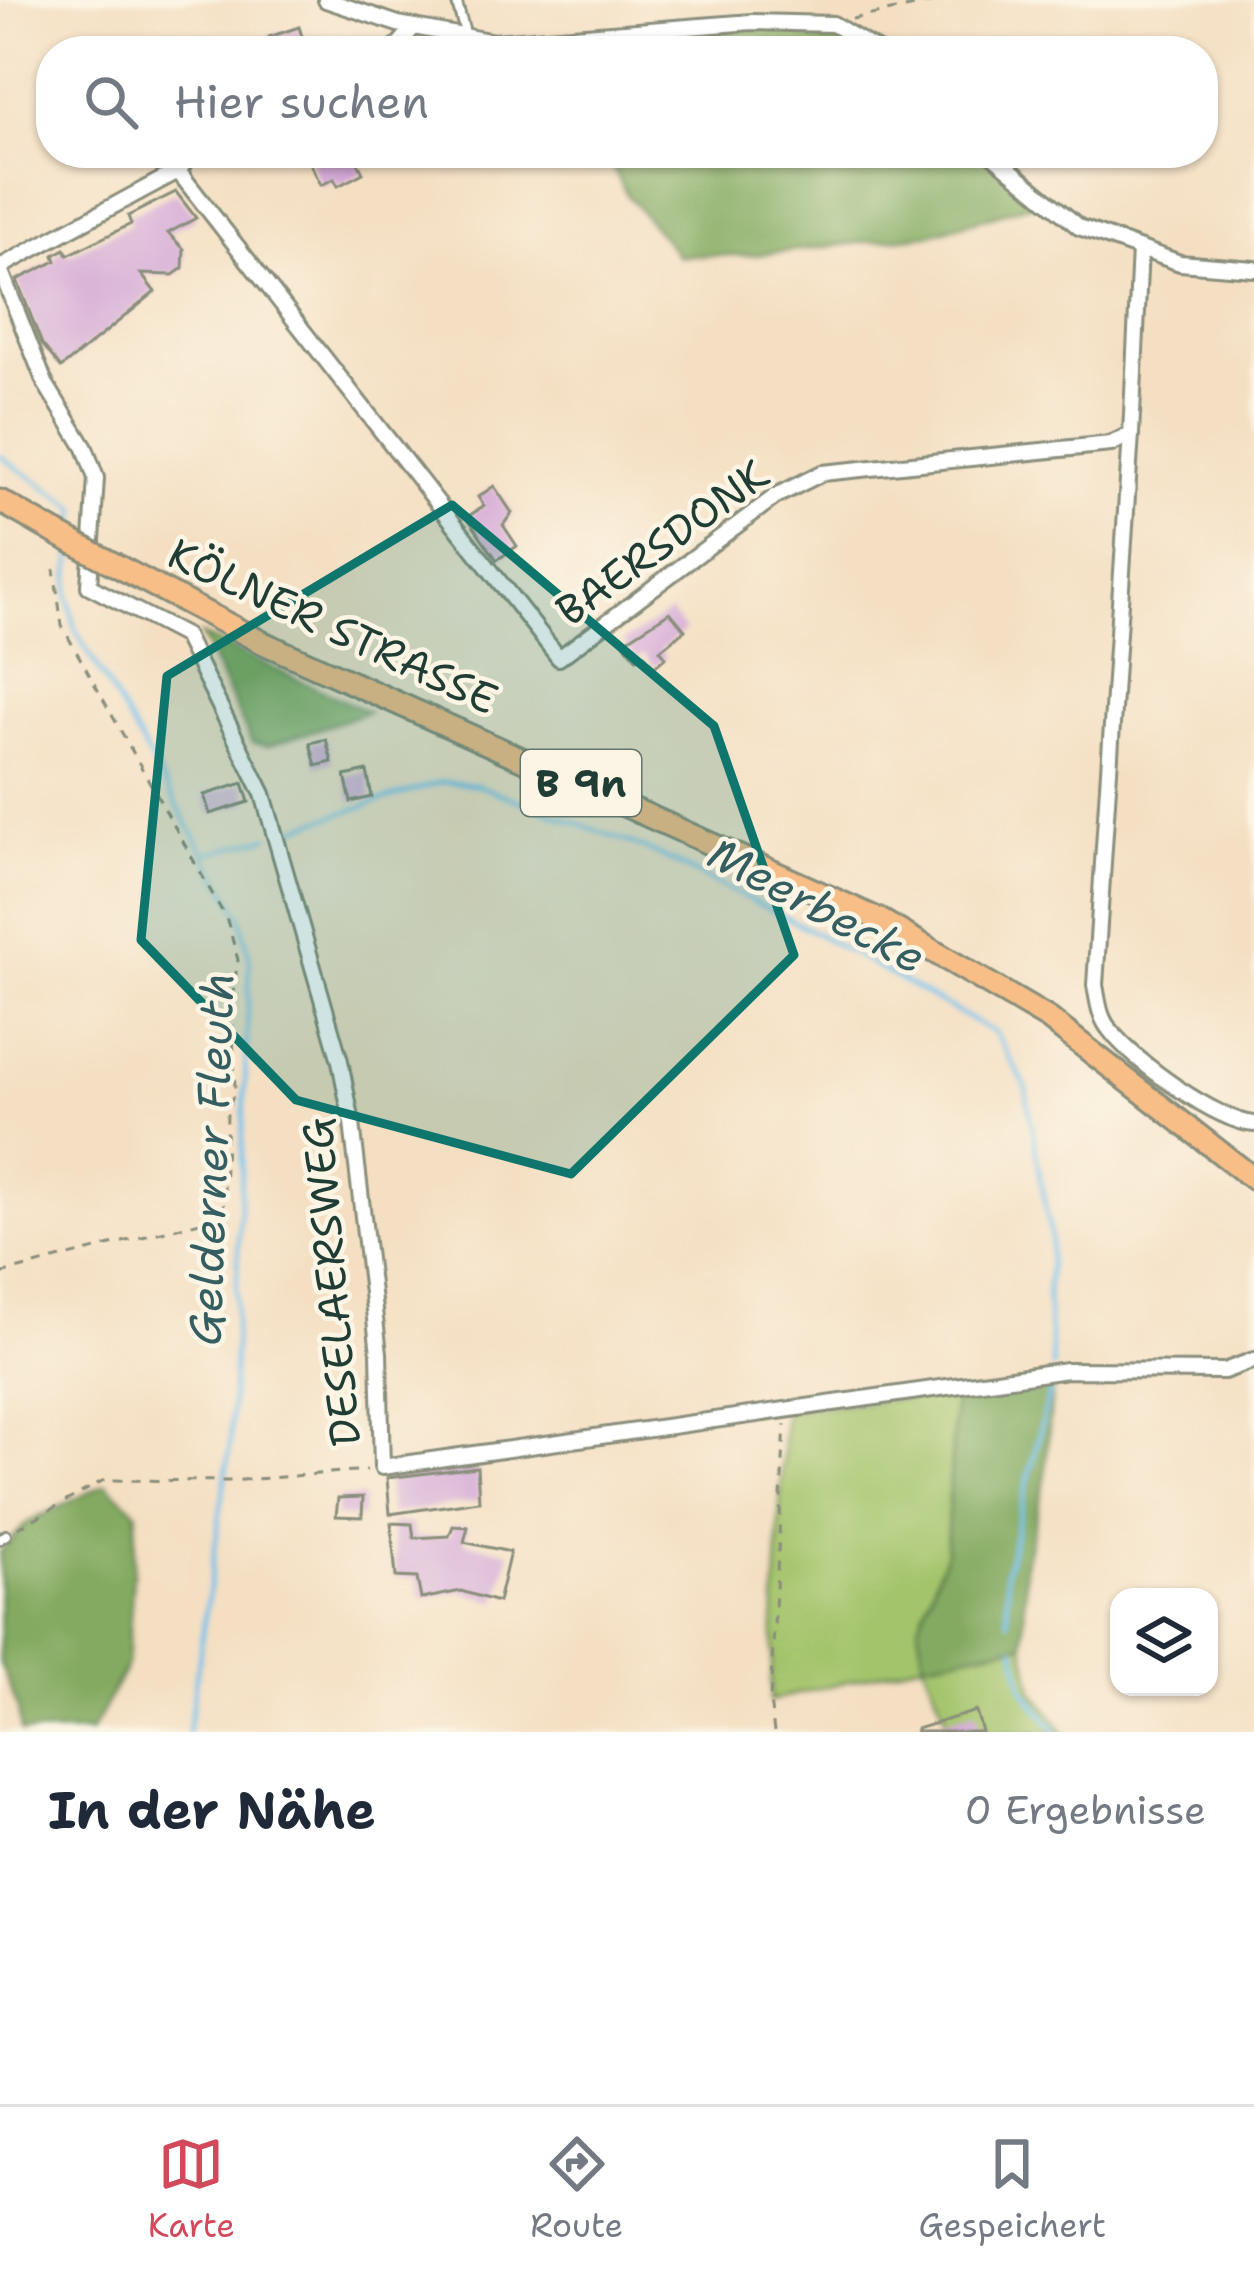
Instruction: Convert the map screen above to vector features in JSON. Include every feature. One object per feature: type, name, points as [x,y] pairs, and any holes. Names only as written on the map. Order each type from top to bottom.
[{"type":"main road","name":"KÖLNER STRASSE","points":[[0,501],[259,641],[899,931],[1084,1044],[1254,1178]]},
{"type":"street","points":[[326,0],[462,36]]},
{"type":"street","points":[[571,36],[752,22],[833,24],[853,36]]},
{"type":"street","points":[[406,36],[414,27]]},
{"type":"street","points":[[0,268],[180,168]]},
{"type":"street","points":[[1008,168],[1079,227],[1180,263],[1254,269]]},
{"type":"street","name":"BAERSDONK","points":[[178,171],[560,658],[776,496],[822,472],[1112,444],[1131,434]]},
{"type":"street","points":[[1140,249],[1095,985],[1100,1012],[1111,1032],[1214,1112],[1254,1124]]},
{"type":"street","name":"DESELAERSWEG","points":[[0,268],[46,382],[85,448],[96,478],[89,586],[185,636],[263,794],[340,1061],[352,1123],[379,1353],[382,1467],[1067,1370],[1224,1371],[1254,1360]]},
{"type":"lane","points":[[456,0],[467,36]]},
{"type":"path","points":[[833,24],[944,0]]},
{"type":"path","points":[[0,1274],[224,1216],[227,1114],[235,1089],[232,1000],[238,960],[227,920],[62,626],[54,569]]},
{"type":"path","points":[[774,1732],[770,1701],[785,1410]]},
{"type":"path","points":[[3,1537],[104,1480],[231,1481],[382,1467]]},
{"type":"highlighted area","points":[[452,505],[714,726],[794,955],[571,1174],[296,1100],[141,940],[167,676]]},
{"type":"green space","points":[[750,23],[834,27],[850,36],[627,36],[627,31]]},
{"type":"green space","points":[[613,168],[1004,168],[1041,201],[927,235],[754,255],[678,256],[627,195]]},
{"type":"green space","points":[[201,635],[368,712],[268,746],[252,743]]},
{"type":"green space","points":[[1052,1387],[1045,1478],[1025,1564],[1024,1644],[924,1662],[918,1627],[946,1552],[955,1394]]},
{"type":"green space","points":[[955,1394],[946,1552],[918,1627],[924,1661],[1024,1644],[1033,1691],[1064,1732],[952,1732],[923,1662],[770,1701],[785,1410]]},
{"type":"green space","points":[[106,1484],[137,1512],[127,1665],[91,1732],[21,1732],[18,1708],[0,1663],[0,1552],[27,1523]]},
{"type":"building","points":[[299,27],[302,36],[272,36]]},
{"type":"building","points":[[312,168],[360,168],[363,173],[338,186],[334,179],[321,185]]},
{"type":"building","points":[[176,192],[196,218],[168,233],[184,249],[183,268],[173,275],[141,274],[155,292],[61,368],[42,344],[17,280],[56,261],[54,255],[65,249],[68,255],[131,224],[128,216]]},
{"type":"building","points":[[494,486],[512,513],[503,525],[517,546],[497,560],[467,517],[484,506],[478,497]]},
{"type":"building","points":[[670,612],[685,630],[660,650],[666,657],[654,667],[644,654],[637,659],[623,642]]},
{"type":"building","points":[[326,739],[332,762],[316,766],[310,743]]},
{"type":"building","points":[[367,771],[372,797],[351,802],[345,776]]},
{"type":"building","points":[[243,783],[249,802],[210,814],[204,795]]},
{"type":"building","points":[[477,1467],[479,1501],[390,1514],[387,1478]]},
{"type":"building","points":[[363,1497],[362,1517],[336,1516],[338,1498]]},
{"type":"building","points":[[391,1523],[412,1524],[414,1538],[449,1536],[453,1526],[468,1527],[464,1542],[510,1552],[498,1602],[461,1591],[421,1599],[417,1578],[396,1577]]},
{"type":"building","points":[[976,1711],[982,1732],[916,1732],[916,1729]]},
{"type":"waterway","name":"Gelderner Fleuth","points":[[0,456],[77,508],[74,535]]},
{"type":"waterway","name":"Gelderner Fleuth","points":[[72,552],[68,594],[75,629],[241,916],[250,962],[230,1446],[188,1732]]},
{"type":"waterway","name":"Meerbecke","points":[[282,832],[441,782],[477,785],[646,849],[799,924],[995,1033],[1025,1084],[1051,1240],[1047,1297],[1053,1367]]},
{"type":"waterway","name":"Meerbecke","points":[[206,854],[268,837]]},
{"type":"waterway","name":"Meerbecke","points":[[1008,1621],[1006,1571],[1052,1382]]},
{"type":"waterway","name":"Meerbecke","points":[[1015,1648],[1023,1689],[1057,1732]]}]
